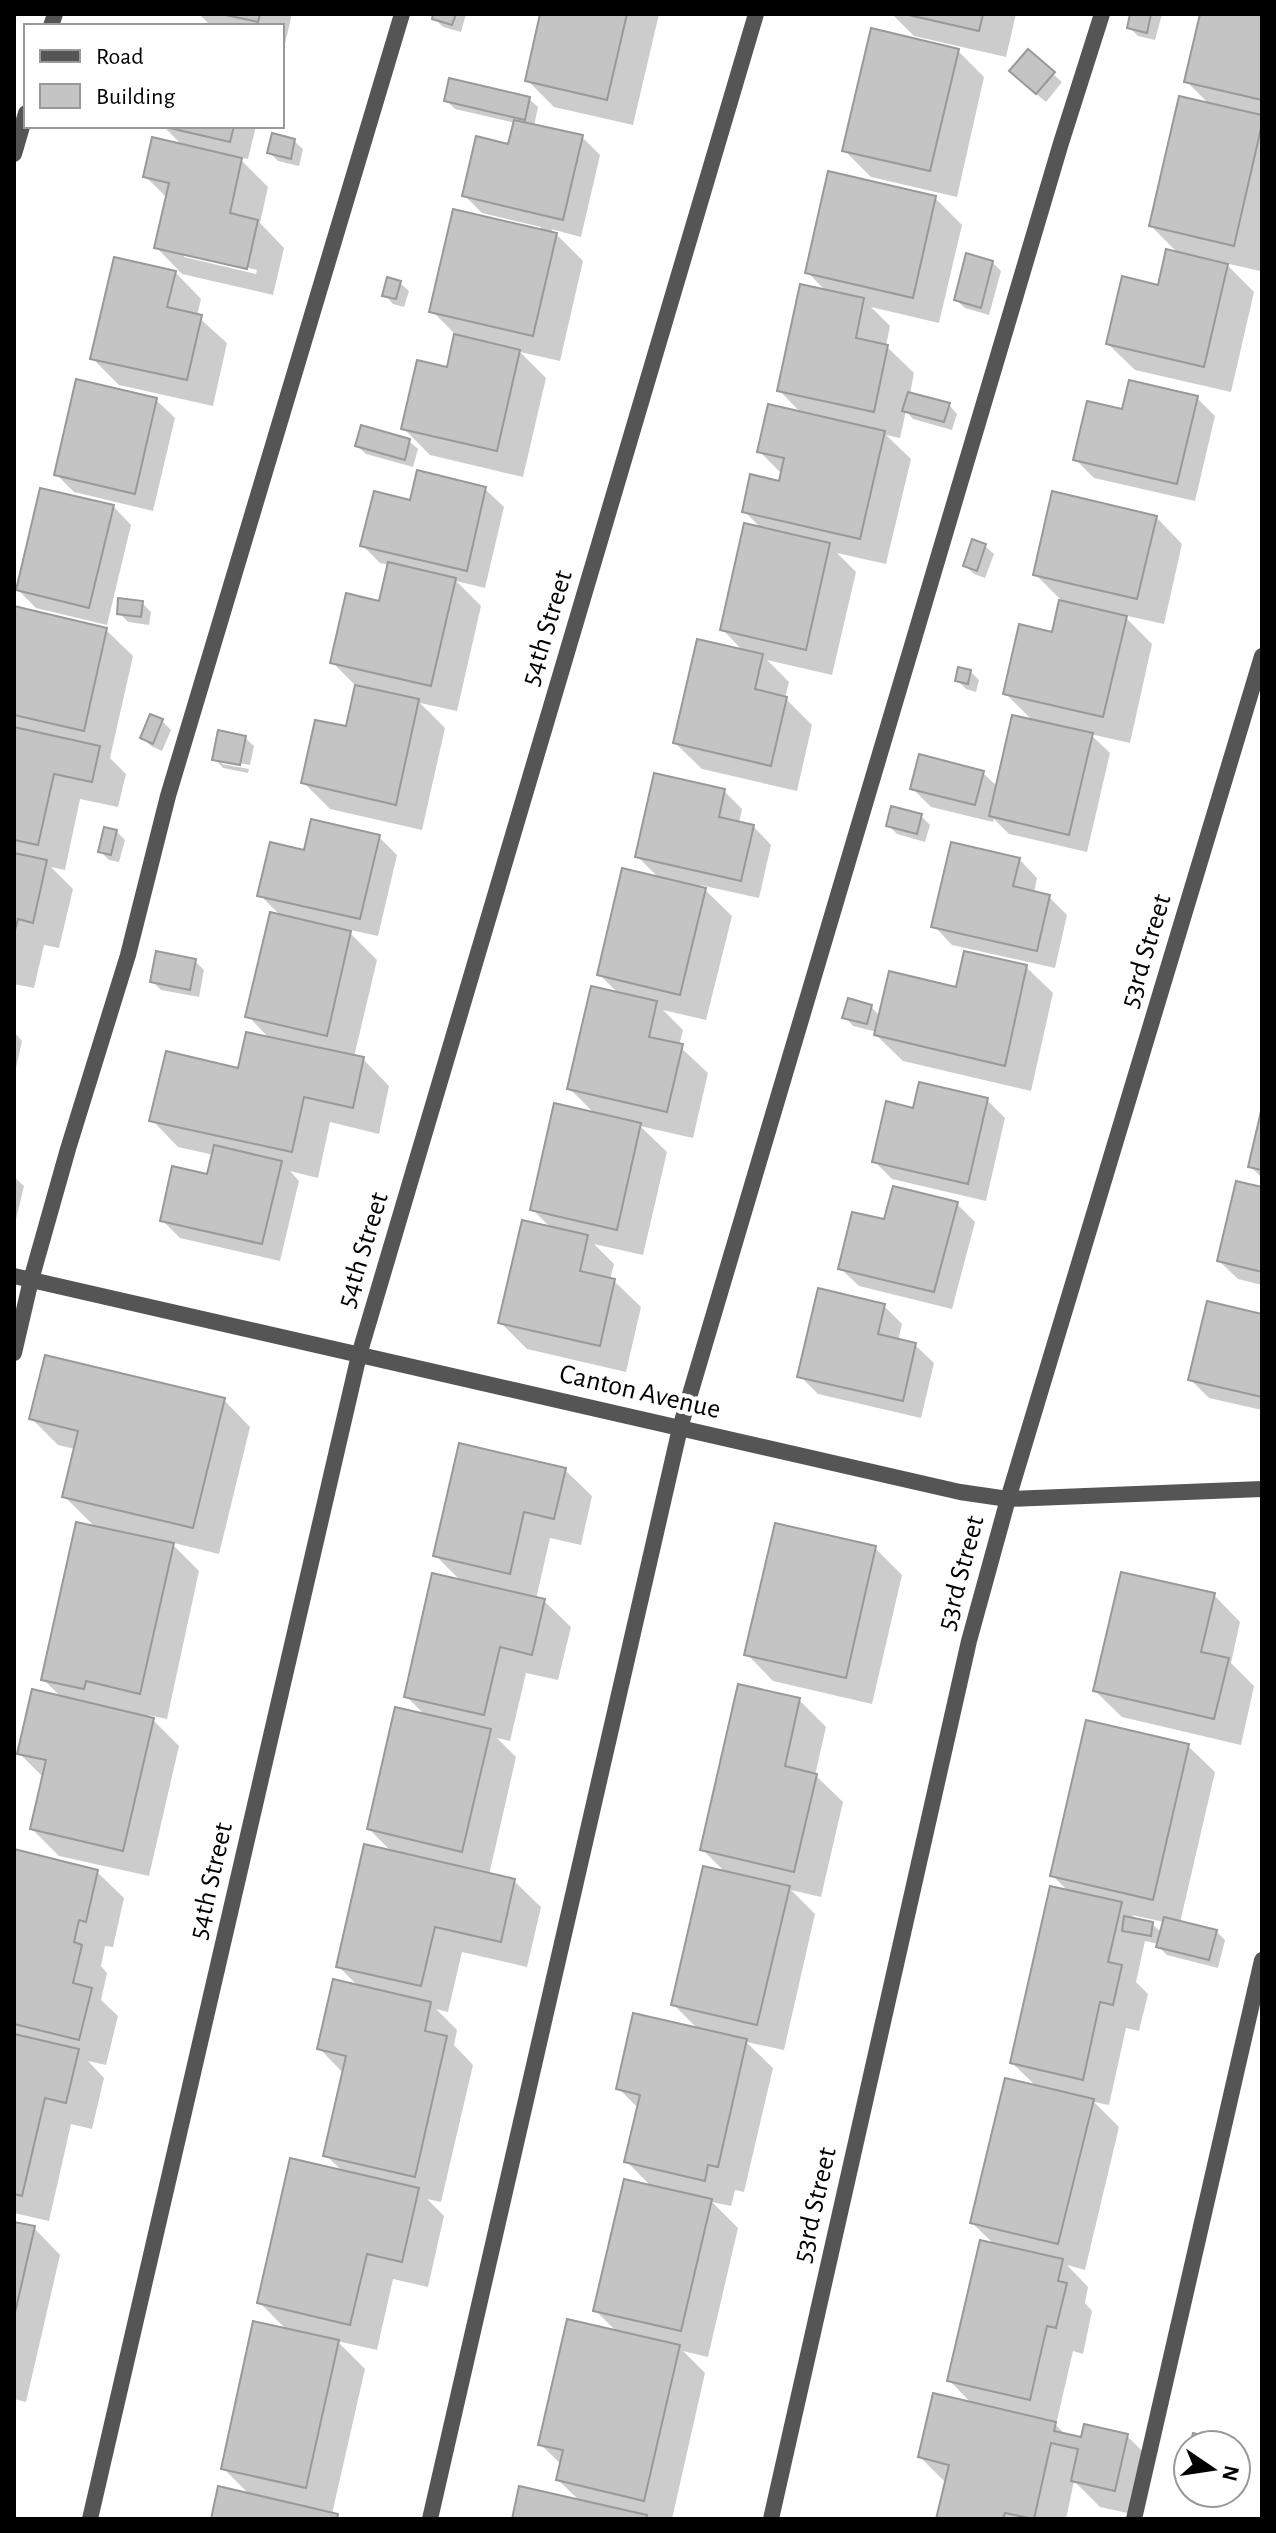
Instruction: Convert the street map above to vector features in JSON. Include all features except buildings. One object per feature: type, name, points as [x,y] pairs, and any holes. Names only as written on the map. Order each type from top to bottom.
[{"type":"street","points":[[14,1353],[68,1149],[128,955],[168,796],[402,14]]},
{"type":"street","name":"54th Street","points":[[90,2519],[359,1355],[756,14]]},
{"type":"street","points":[[430,2519],[680,1428],[1052,173],[1102,14]]},
{"type":"street","points":[[14,154],[24,120]]},
{"type":"street","name":"53rd Street","points":[[771,2519],[969,1641],[1008,1499],[1262,656]]},
{"type":"street","name":"Canton Avenue","points":[[14,1276],[960,1492],[1008,1499],[1262,1489]]},
{"type":"street","points":[[1134,2519],[1262,1960]]}]
